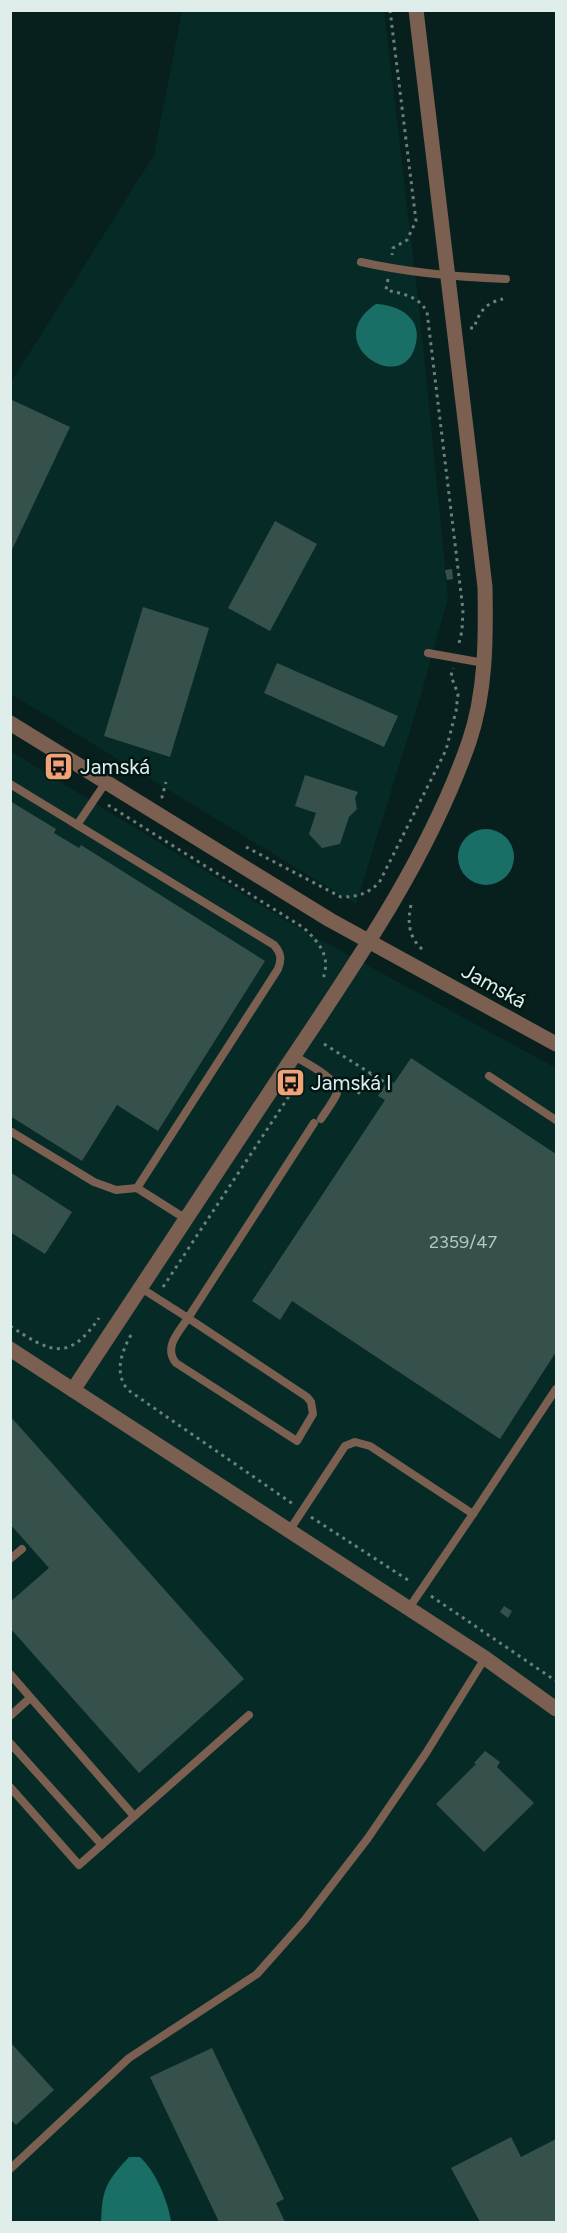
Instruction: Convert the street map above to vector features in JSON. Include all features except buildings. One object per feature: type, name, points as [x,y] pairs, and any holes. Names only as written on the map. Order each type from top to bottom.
[{"type":"street","points":[[73,1390],[369,942],[439,817],[469,740],[480,694],[484,663],[486,633],[484,587],[416,10]]},
{"type":"street","name":"Jamská","points":[[10,723],[369,942],[556,1044]]},
{"type":"street","points":[[10,1349],[485,1658],[556,1709]]},
{"type":"lane","points":[[361,262],[448,277],[506,279]]},
{"type":"lane","points":[[428,653],[484,663]]},
{"type":"lane","points":[[77,825],[106,782]]},
{"type":"lane","points":[[10,784],[274,945],[281,957],[278,969],[137,1188]]},
{"type":"lane","points":[[141,1288],[188,1318],[307,1397],[313,1408],[313,1414],[297,1441],[176,1363],[171,1357],[170,1348],[188,1318],[337,1093],[337,1086],[331,1079],[294,1056]]},
{"type":"lane","points":[[489,1076],[556,1120]]},
{"type":"lane","points":[[10,1131],[108,1189],[123,1191],[137,1188],[186,1219]]},
{"type":"lane","points":[[409,1608],[556,1389]]},
{"type":"lane","points":[[289,1531],[340,1452],[345,1446],[355,1442],[369,1446],[473,1514]]},
{"type":"lane","points":[[10,1559],[22,1549]]},
{"type":"lane","points":[[10,2169],[129,2058],[257,1974],[304,1921],[368,1838],[426,1753],[485,1658]]},
{"type":"lane","points":[[10,1674],[134,1816]]},
{"type":"lane","points":[[10,1716],[30,1698]]},
{"type":"lane","points":[[10,1787],[79,1865],[249,1714]]},
{"type":"lane","points":[[10,1743],[102,1845]]},
{"type":"path","points":[[390,10],[416,221],[407,240],[393,248],[386,290],[416,298],[427,312],[463,610],[458,648]]},
{"type":"path","points":[[243,846],[341,897],[355,897],[369,892],[379,883],[446,750],[458,694],[451,676]]},
{"type":"path","points":[[166,782],[162,797],[171,803]]},
{"type":"path","points":[[95,797],[304,928],[320,944],[325,954],[327,965],[318,989]]},
{"type":"path","points":[[412,902],[408,928],[414,940],[428,954]]},
{"type":"path","points":[[156,1298],[329,1036]]},
{"type":"path","points":[[324,1044],[386,1083]]},
{"type":"path","points":[[358,1094],[371,1074]]},
{"type":"path","points":[[10,1326],[39,1344],[61,1349],[78,1342],[88,1334],[99,1317]]},
{"type":"path","points":[[137,1326],[123,1349],[121,1363],[120,1373],[123,1383],[129,1390],[556,1681]]},
{"type":"shaded area","points":[[182,11],[384,11],[420,316],[448,598],[420,698],[356,904],[11,694],[10,384],[154,155]]},
{"type":"shaded area","points":[[10,751],[288,922],[556,1068],[556,2222],[15,2222],[11,2217]]},
{"type":"water","points":[[376,304],[393,307],[408,315],[413,321],[417,337],[415,347],[407,361],[395,366],[381,365],[369,358],[360,347],[356,334],[361,319]]},
{"type":"water","points":[[486,829],[501,834],[509,842],[514,857],[509,872],[501,880],[486,885],[471,880],[463,872],[458,857],[463,842],[471,834]]},
{"type":"water","points":[[129,2157],[140,2157],[146,2163],[164,2196],[171,2222],[101,2222],[107,2186]]},
{"type":"place","name":"Jamská","points":[[59,767]]},
{"type":"place","name":"Jamská I","points":[[290,1083]]}]
